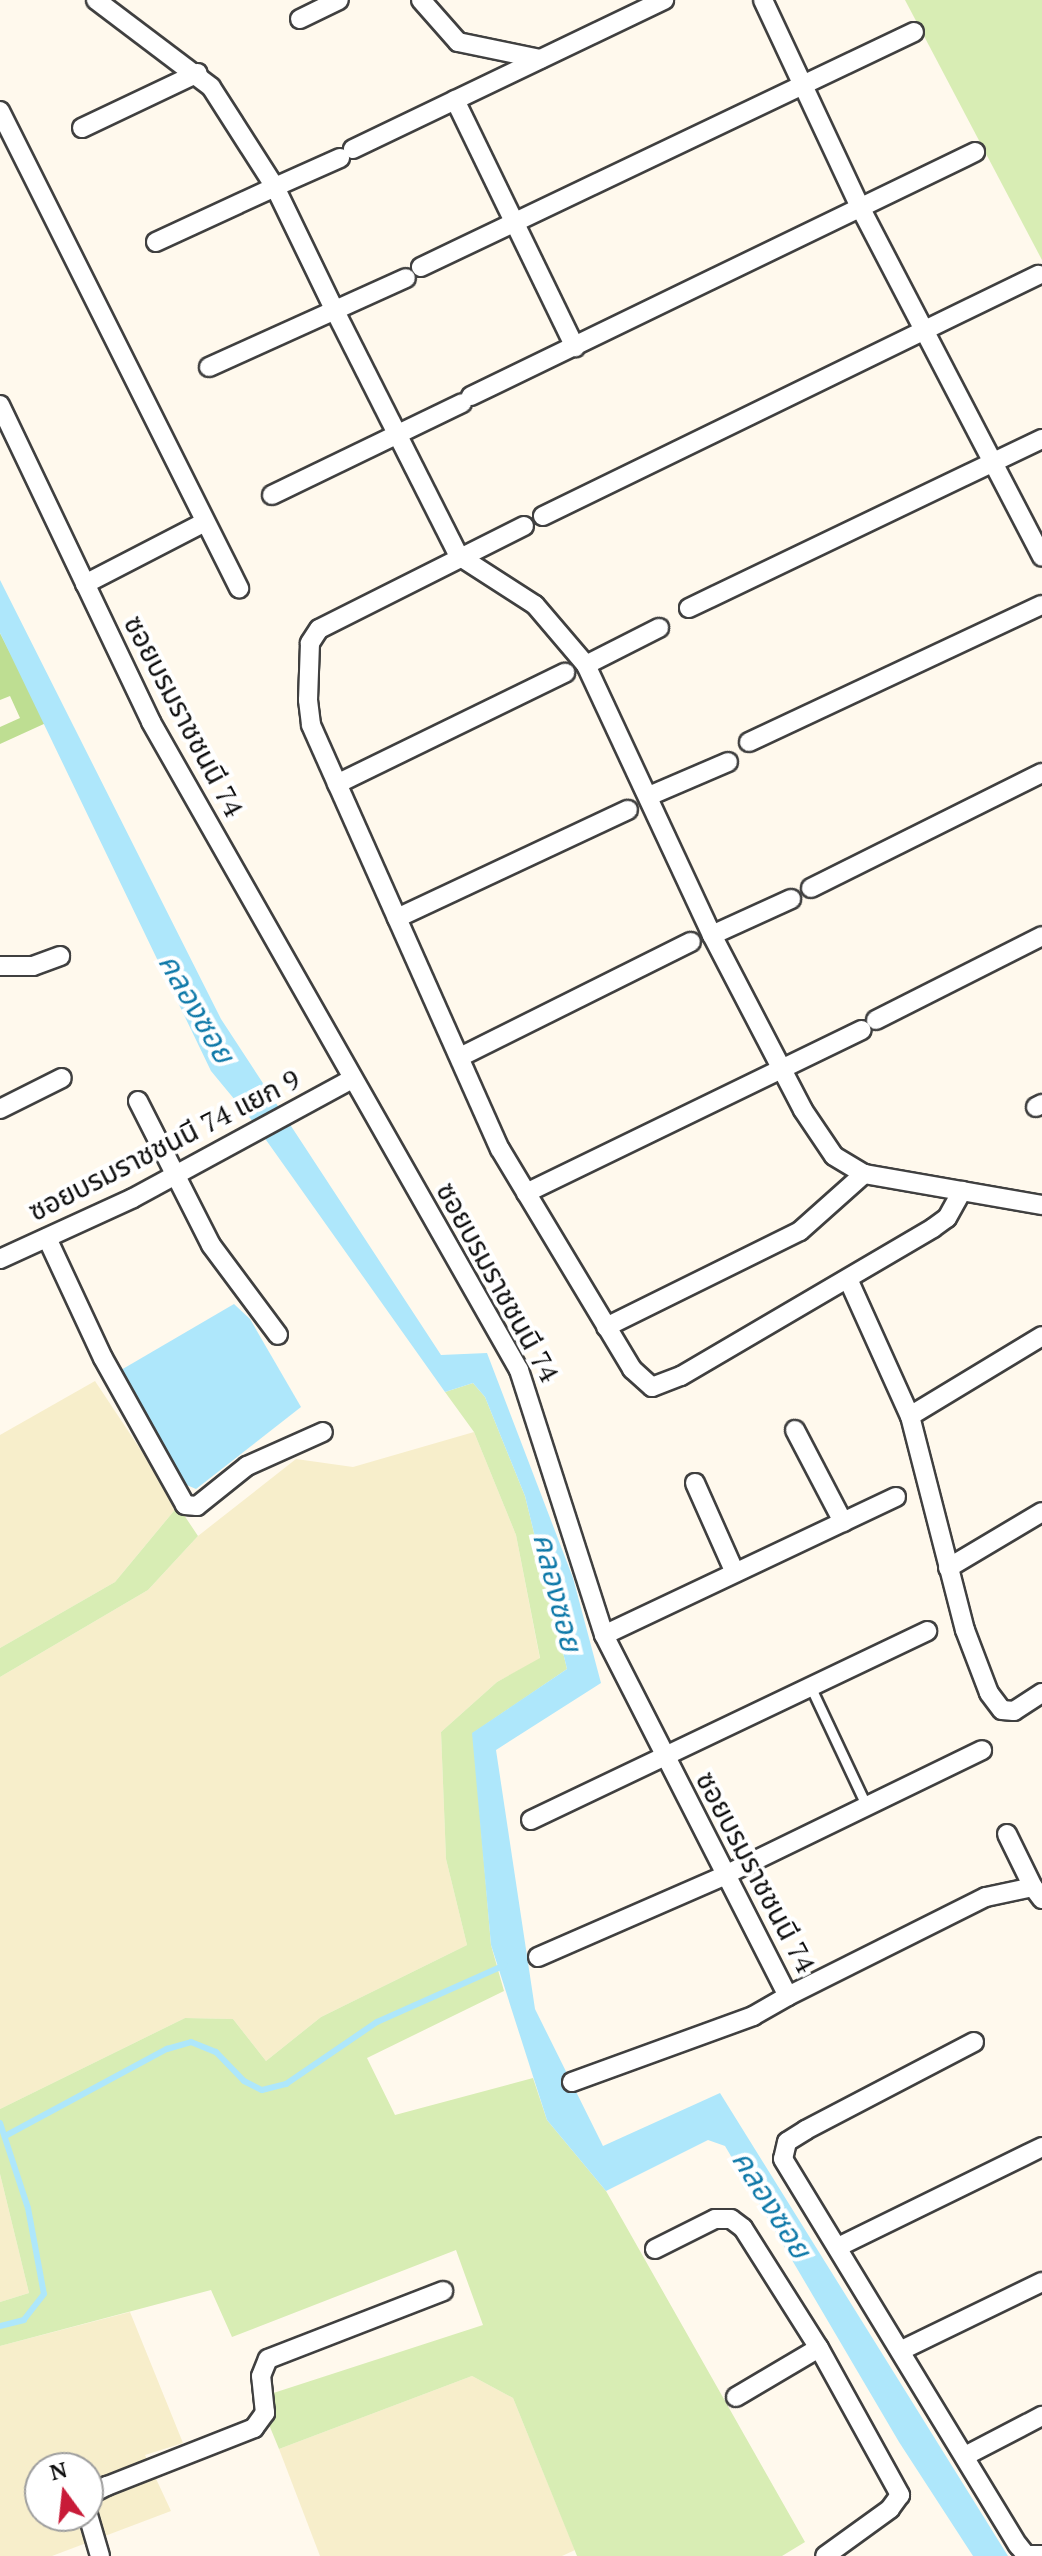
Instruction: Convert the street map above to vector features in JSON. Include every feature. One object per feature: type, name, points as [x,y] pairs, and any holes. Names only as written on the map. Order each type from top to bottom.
[{"type":"street","points":[[96,0],[198,73],[246,134],[459,556],[535,605],[586,665],[712,935],[782,1067],[834,1156],[864,1174],[1015,1197],[1042,1205]]},
{"type":"street","points":[[300,19],[339,0]]},
{"type":"street","points":[[421,0],[458,42],[540,59]]},
{"type":"street","points":[[156,242],[664,0]]},
{"type":"street","points":[[763,0],[806,85],[861,209],[1042,557]]},
{"type":"street","points":[[209,367],[914,32]]},
{"type":"street","points":[[82,128],[198,73]]},
{"type":"street","points":[[455,100],[575,347]]},
{"type":"street","points":[[0,111],[80,277],[239,588]]},
{"type":"street","points":[[272,495],[975,152]]},
{"type":"street","points":[[543,516],[1038,275]]},
{"type":"street","name":"ซอยบรมราชชนนี 74","points":[[0,405],[151,722],[519,1370],[604,1635],[664,1761],[788,1996],[986,1897],[1037,1893]]},
{"type":"street","points":[[689,608],[1042,439]]},
{"type":"street","points":[[85,584],[205,522]]},
{"type":"street","points":[[524,526],[333,619],[310,643],[306,673],[311,725],[460,1057],[526,1193],[606,1327],[645,1385],[664,1385],[947,1218],[962,1191]]},
{"type":"street","points":[[749,742],[1042,605]]},
{"type":"street","points":[[586,665],[659,628]]},
{"type":"street","points":[[337,784],[565,673]]},
{"type":"street","points":[[649,796],[728,762]]},
{"type":"street","points":[[811,888],[1042,773]]},
{"type":"street","points":[[397,918],[628,810]]},
{"type":"street","points":[[712,935],[791,899]]},
{"type":"street","points":[[526,1193],[1042,936]]},
{"type":"street","points":[[460,1057],[691,942]]},
{"type":"street","points":[[0,966],[33,966],[60,956]]},
{"type":"street","points":[[0,1109],[62,1078]]},
{"type":"street","name":"ซอยบรมราชชนนี 74 แยก 9","points":[[0,1259],[173,1174],[352,1079]]},
{"type":"street","points":[[138,1101],[211,1245],[278,1335]]},
{"type":"street","points":[[606,1327],[800,1231],[864,1174]]},
{"type":"street","points":[[47,1238],[103,1358],[185,1505],[197,1506],[247,1466],[323,1432]]},
{"type":"street","points":[[848,1279],[910,1416],[965,1630],[989,1693],[1002,1710],[1014,1711],[1042,1693]]},
{"type":"street","points":[[910,1416],[1042,1336]]},
{"type":"street","points":[[795,1430],[843,1522]]},
{"type":"street","points":[[695,1483],[735,1573]]},
{"type":"street","points":[[604,1635],[896,1497]]},
{"type":"street","points":[[948,1568],[1042,1512]]},
{"type":"street","points":[[531,1820],[664,1761],[927,1631]]},
{"type":"street","points":[[538,1957],[723,1876],[982,1750]]},
{"type":"street","points":[[1007,1834],[1037,1893]]},
{"type":"street","points":[[572,2082],[753,2016],[788,1996]]},
{"type":"street","points":[[974,2042],[787,2142],[783,2159],[789,2176],[840,2246],[1018,2545],[1026,2555],[1042,2555]]},
{"type":"street","points":[[840,2246],[1042,2147]]},
{"type":"street","points":[[655,2249],[715,2219],[731,2219],[743,2228],[819,2348],[900,2495],[890,2509],[825,2556]]},
{"type":"street","points":[[902,2350],[1042,2282]]},
{"type":"street","points":[[104,2488],[254,2428],[265,2413],[260,2380],[268,2359],[443,2291]]},
{"type":"street","points":[[736,2397],[819,2348]]},
{"type":"street","points":[[965,2456],[1042,2416]]},
{"type":"street","points":[[93,2532],[100,2556]]},
{"type":"lane","points":[[811,1688],[867,1807]]},
{"type":"shaded area","points":[[95,1381],[178,1506],[115,1582],[0,1648],[0,1435]]},
{"type":"shaded area","points":[[474,1432],[516,1535],[540,1659],[497,1682],[441,1732],[446,1859],[467,1945],[321,2017],[266,2061],[233,2019],[185,2018],[0,2109],[0,1677],[148,1590],[198,1536],[296,1459],[353,1467]]},
{"type":"shaded area","points":[[0,2174],[29,2293],[0,2302]]},
{"type":"shaded area","points":[[130,2312],[183,2443],[145,2455],[171,2511],[52,2556],[0,2556],[0,2346]]},
{"type":"shaded area","points":[[472,2376],[513,2398],[575,2550],[562,2556],[320,2556],[279,2449]]},
{"type":"green space","points":[[905,0],[1042,0],[1042,260]]},
{"type":"green space","points":[[0,633],[46,723],[0,744],[0,727],[20,718],[10,696],[0,700]]},
{"type":"green space","points":[[473,1383],[485,1397],[525,1496],[567,1669],[473,1733],[491,1945],[504,1991],[367,2058],[395,2115],[533,2078],[547,2120],[606,2191],[805,2542],[782,2556],[577,2556],[513,2398],[472,2376],[279,2449],[258,2398],[483,2325],[456,2250],[232,2337],[211,2290],[0,2346],[0,2302],[29,2293],[0,2174],[0,2109],[185,2018],[233,2019],[266,2061],[321,2017],[467,1945],[446,1859],[441,1732],[497,1682],[540,1658],[516,1535],[474,1432],[445,1392]]},
{"type":"green space","points":[[178,1506],[198,1536],[148,1590],[0,1677],[0,1648],[115,1582]]},
{"type":"water","name":"คลองซอย","points":[[0,580],[221,1019],[441,1355],[487,1353],[573,1578],[601,1683],[496,1750],[535,2009],[603,2146],[720,2093],[1008,2556],[973,2556],[899,2442],[725,2146],[708,2140],[606,2191],[547,2120],[491,1945],[472,1733],[567,1669],[525,1496],[485,1397],[473,1383],[445,1392],[254,1123],[211,1071],[0,633]]},
{"type":"water","points":[[234,1304],[250,1319],[301,1407],[196,1489],[182,1483],[121,1370]]},
{"type":"waterway","points":[[7,2135],[167,2049],[191,2042],[216,2052],[244,2081],[262,2090],[286,2084],[377,2022],[505,1965]]},
{"type":"waterway","points":[[0,2123],[28,2208],[44,2294],[24,2320],[0,2326]]}]
